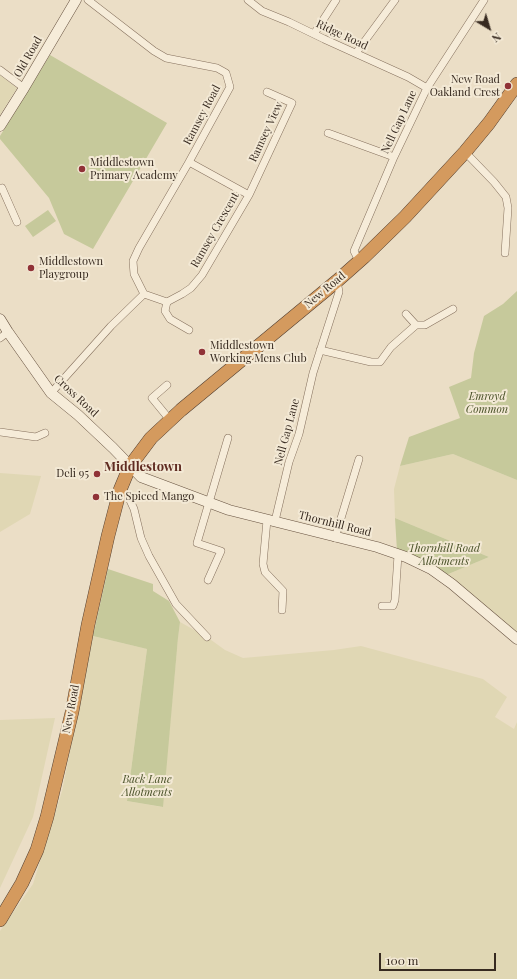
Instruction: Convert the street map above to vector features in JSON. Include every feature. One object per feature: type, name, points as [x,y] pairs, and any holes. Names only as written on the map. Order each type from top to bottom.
[{"type":"highway","name":"New Road","points":[[0,920],[22,883],[37,850],[47,817],[72,712],[88,625],[121,486],[130,466],[151,438],[170,420],[337,281],[405,217],[490,123],[517,84]]},
{"type":"street","name":"Old Road","points":[[0,126],[76,0]]},
{"type":"street","name":"Ramsey Road","points":[[88,0],[154,51],[166,58],[217,68],[226,74],[230,87],[189,162],[139,248],[134,261],[134,274],[144,294]]},
{"type":"street","name":"Ridge Road","points":[[248,0],[262,11],[408,77],[427,88]]},
{"type":"street","points":[[314,34],[336,0]]},
{"type":"street","points":[[356,53],[395,0]]},
{"type":"street","name":"Nell Gap Lane","points":[[359,261],[354,251],[394,157],[427,88],[484,0]]},
{"type":"street","points":[[0,70],[24,88]]},
{"type":"street","name":"Ramsey View","points":[[249,195],[292,103],[267,92]]},
{"type":"street","points":[[328,133],[394,157]]},
{"type":"street","points":[[465,152],[494,182],[506,197],[508,208],[505,253]]},
{"type":"street","name":"Ramsey Crescent","points":[[167,302],[191,288],[202,274],[249,195],[189,162]]},
{"type":"street","points":[[0,188],[2,188],[17,222]]},
{"type":"street","name":"Nell Gap Lane","points":[[282,610],[283,591],[265,572],[263,564],[271,521],[299,434],[320,350],[339,292],[337,281]]},
{"type":"street","points":[[51,393],[111,326],[144,294],[167,302],[165,312],[170,319],[189,330]]},
{"type":"street","points":[[320,350],[371,362],[380,362],[391,348],[416,325],[425,325],[453,309]]},
{"type":"street","points":[[406,314],[416,325]]},
{"type":"street","name":"Cross Road","points":[[0,318],[4,335],[51,393],[78,415],[130,466]]},
{"type":"street","points":[[167,385],[152,398],[170,420]]},
{"type":"street","points":[[0,432],[36,436],[45,433]]},
{"type":"street","points":[[208,580],[221,552],[197,542],[228,438]]},
{"type":"street","points":[[335,538],[359,459]]},
{"type":"street","name":"Thornhill Road","points":[[130,466],[141,477],[208,503],[335,538],[377,547],[431,569],[452,584],[517,639]]},
{"type":"street","points":[[121,486],[128,496],[134,510],[141,538],[149,556],[176,604],[207,637]]},
{"type":"street","points":[[382,606],[393,606],[395,600],[398,555]]},
{"type":"shaded area","points":[[0,75],[17,88],[0,115]]},
{"type":"shaded area","points":[[453,454],[517,480],[517,633],[446,575],[489,557],[395,518],[394,489],[400,466]]},
{"type":"shaded area","points":[[0,473],[41,476],[30,514],[0,532]]},
{"type":"shaded area","points":[[180,622],[207,637],[225,650],[243,658],[334,650],[361,646],[483,679],[507,697],[495,717],[514,729],[517,722],[517,979],[0,979],[0,931],[33,884],[62,791],[93,636],[147,649],[127,801],[162,807]]},
{"type":"shaded area","points":[[55,718],[33,817],[0,888],[0,720]]},
{"type":"green space","name":"Middlestown Primary Academy","points":[[50,55],[167,123],[93,249],[64,234],[49,198],[0,139],[0,136]]},
{"type":"green space","points":[[48,210],[56,221],[33,237],[25,226]]},
{"type":"green space","name":"Emroyd Common","points":[[517,291],[517,480],[453,454],[400,466],[409,437],[460,418],[449,387],[471,378],[474,353],[484,316],[503,304]]},
{"type":"green space","name":"Thornhill Road Allotments","points":[[395,518],[489,557],[446,575],[397,551]]},
{"type":"green space","name":"Back Lane Allotments","points":[[108,569],[153,584],[153,591],[169,601],[180,622],[163,807],[127,801],[147,649],[93,636]]},
{"type":"place","name":"New Road Oakland Crest","points":[[508,86]]},
{"type":"place","name":"Middlestown Primary Academy","points":[[82,169]]},
{"type":"place","name":"Middlestown Playgroup","points":[[31,268]]},
{"type":"place","name":"Middlestown Working Mens Club","points":[[202,352]]},
{"type":"place","name":"Deli 95","points":[[97,474]]},
{"type":"place","name":"The Spiced Mango","points":[[96,497]]},
{"type":"district","name":"Middlestown","points":[[143,467]]}]
